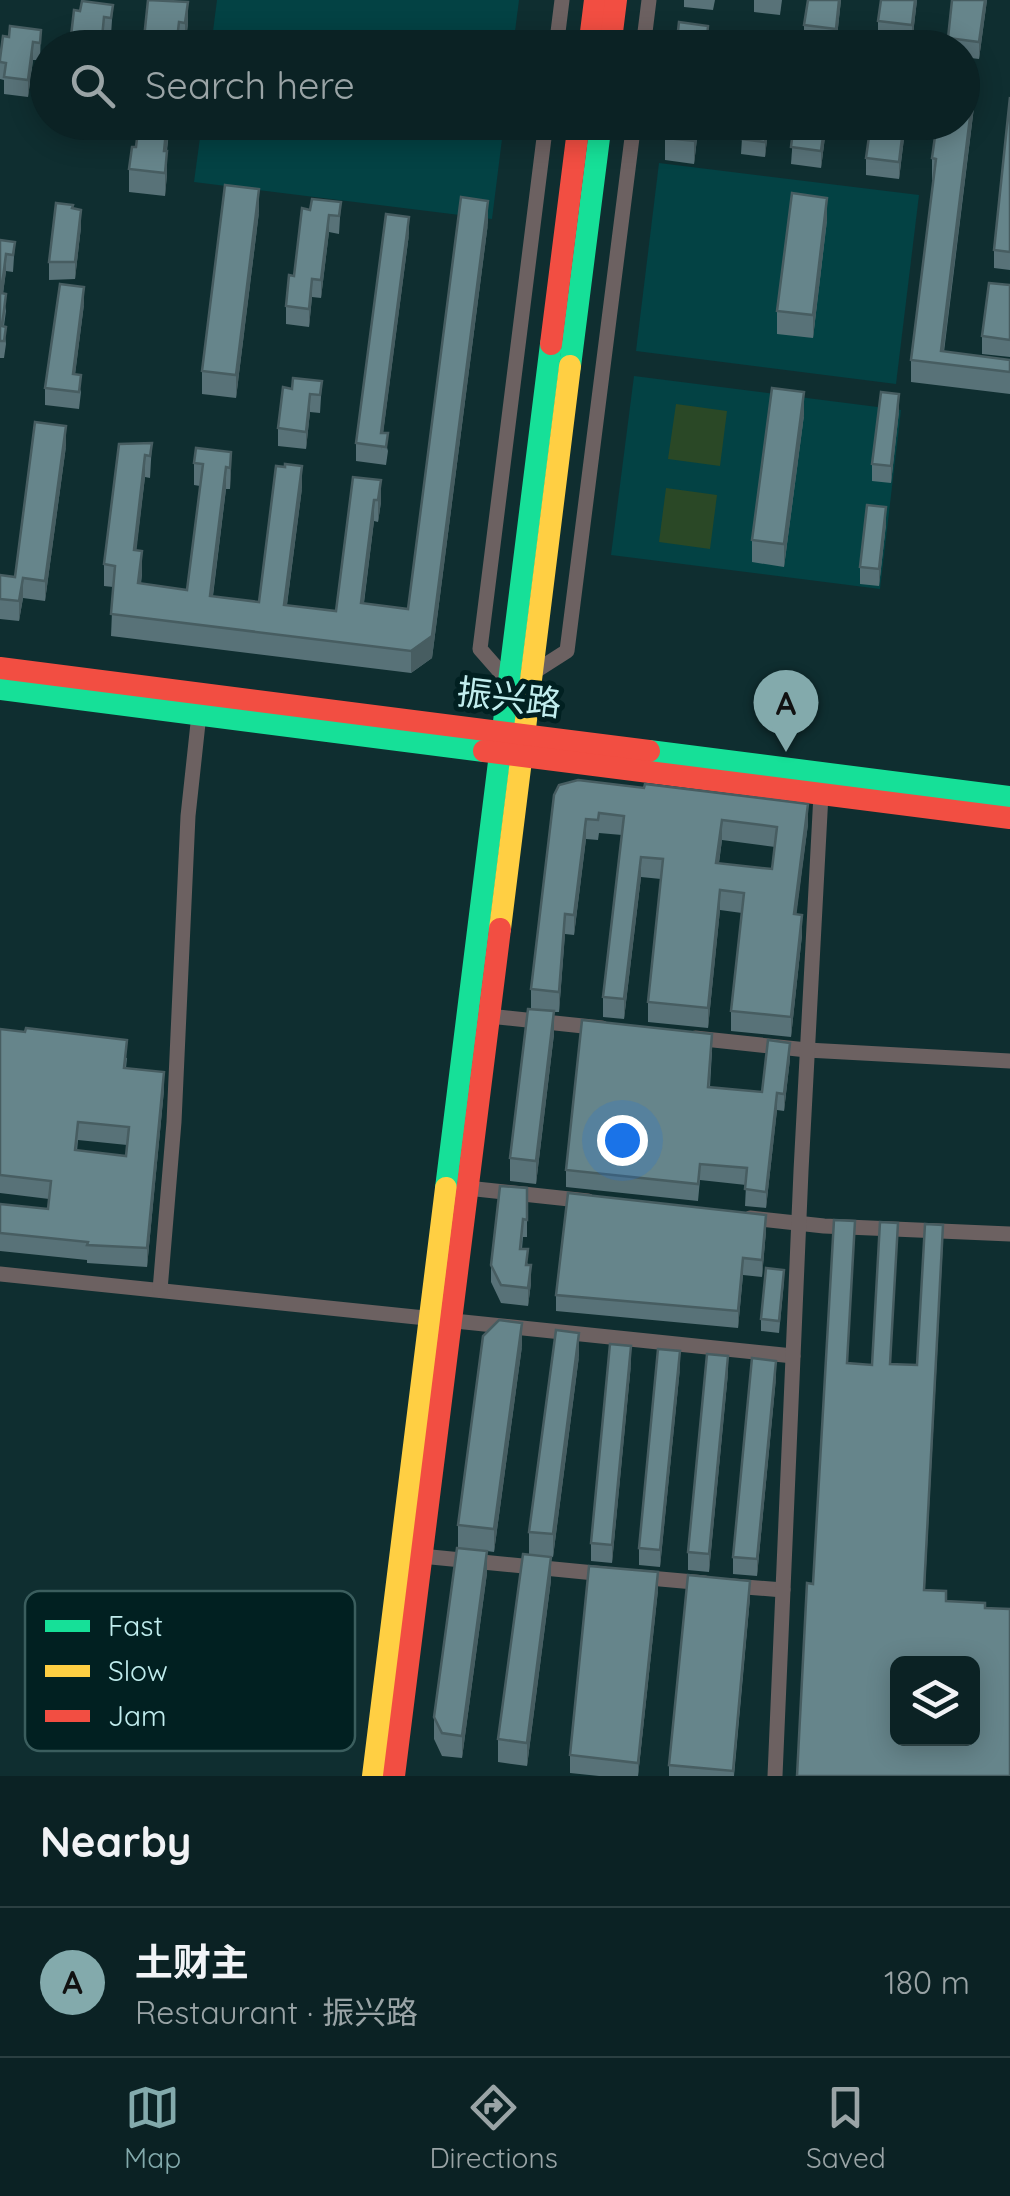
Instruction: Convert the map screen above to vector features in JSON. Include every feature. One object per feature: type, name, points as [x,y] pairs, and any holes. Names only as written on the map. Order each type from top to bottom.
[{"type":"main road","points":[[591,30],[595,0]]},
{"type":"main road","points":[[612,30],[616,0]]},
{"type":"main road","points":[[372,1776],[440,1319],[520,678],[577,140]]},
{"type":"main road","points":[[520,678],[597,140]]},
{"type":"main road","name":"振兴路","points":[[0,668],[821,794],[1010,818]]},
{"type":"main road","name":"振兴路","points":[[0,689],[199,714],[1010,797]]},
{"type":"main road","points":[[394,1776],[421,1556],[440,1319],[467,1188],[489,1016],[512,744]]},
{"type":"street","points":[[558,30],[562,0]]},
{"type":"street","points":[[645,30],[649,0]]},
{"type":"street","points":[[544,140],[480,649],[520,678],[567,651],[632,140]]},
{"type":"street","points":[[160,1290],[174,1122],[188,816],[199,714]]},
{"type":"street","points":[[776,1776],[821,794]]},
{"type":"street","points":[[489,1016],[620,1030]]},
{"type":"street","points":[[676,1036],[807,1050],[1010,1061]]},
{"type":"street","points":[[467,1188],[604,1202]]},
{"type":"street","points":[[740,1217],[1010,1234]]},
{"type":"street","points":[[0,1274],[793,1356]]},
{"type":"street","points":[[421,1556],[783,1590]]},
{"type":"shaded area","points":[[217,0],[519,0],[515,30],[213,30]]},
{"type":"shaded area","points":[[200,140],[502,140],[492,219],[194,182]]},
{"type":"shaded area","points":[[659,163],[919,195],[896,384],[636,351]]},
{"type":"shaded area","points":[[634,376],[901,410],[880,589],[611,555]]},
{"type":"green space","points":[[676,404],[727,411],[720,466],[668,459]]},
{"type":"green space","points":[[666,488],[717,495],[710,549],[659,542]]},
{"type":"building","points":[[148,0],[188,2],[185,23],[179,22],[178,30],[145,30]]},
{"type":"building","points":[[808,0],[839,0],[836,29],[804,25]]},
{"type":"building","points":[[881,0],[915,0],[912,25],[878,21]]},
{"type":"building","points":[[952,0],[985,0],[980,35],[980,30],[949,30]]},
{"type":"building","points":[[82,1],[113,5],[111,18],[104,17],[103,30],[72,30],[74,10],[80,11]]},
{"type":"building","points":[[679,22],[708,26],[708,30],[678,30]]},
{"type":"building","points":[[10,26],[41,30],[30,30],[28,80],[4,77],[6,63],[0,59],[3,36],[9,37]]},
{"type":"building","points":[[1010,97],[1010,252],[994,250]]},
{"type":"building","points":[[137,140],[165,140],[165,173],[129,169],[132,147],[136,147]]},
{"type":"building","points":[[792,140],[823,140],[821,151],[791,147]]},
{"type":"building","points":[[868,140],[902,140],[899,162],[866,158]]},
{"type":"building","points":[[934,140],[967,140],[941,351],[1010,360],[1010,372],[911,360],[936,159],[932,158]]},
{"type":"building","points":[[225,185],[259,189],[236,375],[202,371]]},
{"type":"building","points":[[792,193],[827,198],[813,315],[777,311]]},
{"type":"building","points":[[461,197],[488,201],[432,636],[411,651],[111,614],[115,566],[104,564],[119,444],[152,443],[150,456],[145,455],[134,550],[142,551],[138,583],[187,590],[203,464],[194,463],[196,448],[231,452],[210,596],[259,602],[276,466],[285,464],[302,466],[284,605],[336,611],[353,477],[381,480],[378,500],[374,500],[361,603],[408,609]]},
{"type":"building","points":[[312,199],[341,202],[339,216],[329,215],[321,280],[312,279],[309,309],[286,306],[289,275],[294,276],[302,208],[310,210]]},
{"type":"building","points":[[56,203],[81,210],[75,262],[49,262]]},
{"type":"building","points":[[386,214],[409,217],[381,433],[388,433],[386,447],[356,443]]},
{"type":"building","points":[[0,240],[15,242],[13,255],[6,254],[1,293],[6,294],[4,341],[0,341]]},
{"type":"building","points":[[989,283],[1010,285],[1010,340],[982,336]]},
{"type":"building","points":[[60,284],[84,287],[73,374],[81,375],[79,392],[45,388]]},
{"type":"building","points":[[293,378],[322,381],[320,395],[310,394],[306,432],[278,428],[283,387],[292,389]]},
{"type":"building","points":[[772,388],[804,392],[784,544],[752,540]]},
{"type":"building","points":[[881,392],[899,394],[891,466],[872,464]]},
{"type":"building","points":[[35,422],[66,426],[45,581],[23,578],[19,601],[0,599],[0,575],[15,577]]},
{"type":"building","points":[[867,505],[886,507],[879,569],[860,567]]},
{"type":"building","points":[[578,780],[644,788],[645,784],[808,804],[794,914],[802,915],[791,1017],[731,1011],[744,893],[720,890],[708,1008],[648,1002],[663,859],[641,857],[624,999],[603,997],[624,816],[599,813],[598,820],[586,819],[574,915],[565,914],[559,992],[531,989],[554,795],[559,785]],"holes":[[[722,820],[777,827],[772,869],[716,863]]]},
{"type":"building","points":[[528,1009],[554,1011],[536,1161],[510,1158]]},
{"type":"building","points":[[582,1020],[712,1034],[708,1087],[762,1092],[768,1040],[790,1043],[784,1094],[777,1093],[766,1192],[745,1189],[747,1168],[700,1164],[698,1184],[566,1170]]},
{"type":"building","points":[[26,1028],[127,1040],[124,1068],[164,1072],[147,1248],[87,1245],[88,1242],[0,1233],[0,1204],[48,1209],[51,1181],[0,1175],[0,1029],[25,1032]],"holes":[[[78,1122],[129,1127],[126,1156],[75,1150]]]},
{"type":"building","points":[[500,1186],[527,1188],[527,1220],[523,1219],[520,1249],[528,1249],[528,1288],[501,1285],[491,1265]]},
{"type":"building","points":[[568,1193],[766,1215],[762,1260],[743,1258],[738,1311],[556,1295]]},
{"type":"building","points":[[834,1220],[855,1221],[847,1363],[872,1365],[880,1222],[898,1223],[890,1364],[917,1365],[925,1224],[943,1225],[924,1590],[946,1591],[946,1601],[1010,1609],[1010,1776],[797,1776],[807,1583],[813,1584]]},
{"type":"building","points":[[766,1268],[784,1270],[779,1321],[761,1319]]},
{"type":"building","points":[[499,1320],[522,1323],[494,1529],[458,1525],[483,1336]]},
{"type":"building","points":[[556,1330],[579,1333],[553,1534],[529,1532]]},
{"type":"building","points":[[610,1344],[631,1346],[612,1545],[591,1543]]},
{"type":"building","points":[[658,1349],[680,1351],[660,1550],[639,1548]]},
{"type":"building","points":[[707,1354],[728,1356],[709,1554],[688,1552]]},
{"type":"building","points":[[752,1358],[776,1361],[757,1559],[733,1557]]},
{"type":"building","points":[[457,1548],[487,1551],[462,1736],[442,1733],[434,1717]]},
{"type":"building","points":[[523,1554],[551,1557],[527,1743],[498,1739]]},
{"type":"building","points":[[589,1566],[658,1572],[638,1763],[570,1755]]},
{"type":"building","points":[[688,1575],[750,1581],[733,1771],[669,1765]]},
{"type":"traffic: fast","points":[[570,366],[599,140]]},
{"type":"traffic: fast","points":[[446,1188],[551,344]]},
{"type":"traffic: fast","points":[[0,689],[484,751]]},
{"type":"traffic: fast","points":[[649,751],[1010,797]]},
{"type":"traffic: slow","points":[[500,929],[570,366]]},
{"type":"traffic: slow","points":[[373,1776],[446,1188]]},
{"type":"traffic: jam","points":[[591,30],[595,0]]},
{"type":"traffic: jam","points":[[612,30],[616,0]]},
{"type":"traffic: jam","points":[[551,344],[577,140]]},
{"type":"traffic: jam","points":[[0,668],[649,751]]},
{"type":"traffic: jam","points":[[484,751],[1010,818]]},
{"type":"traffic: jam","points":[[394,1776],[500,929]]},
{"type":"place","name":"土财主","points":[[786,752]]}]
